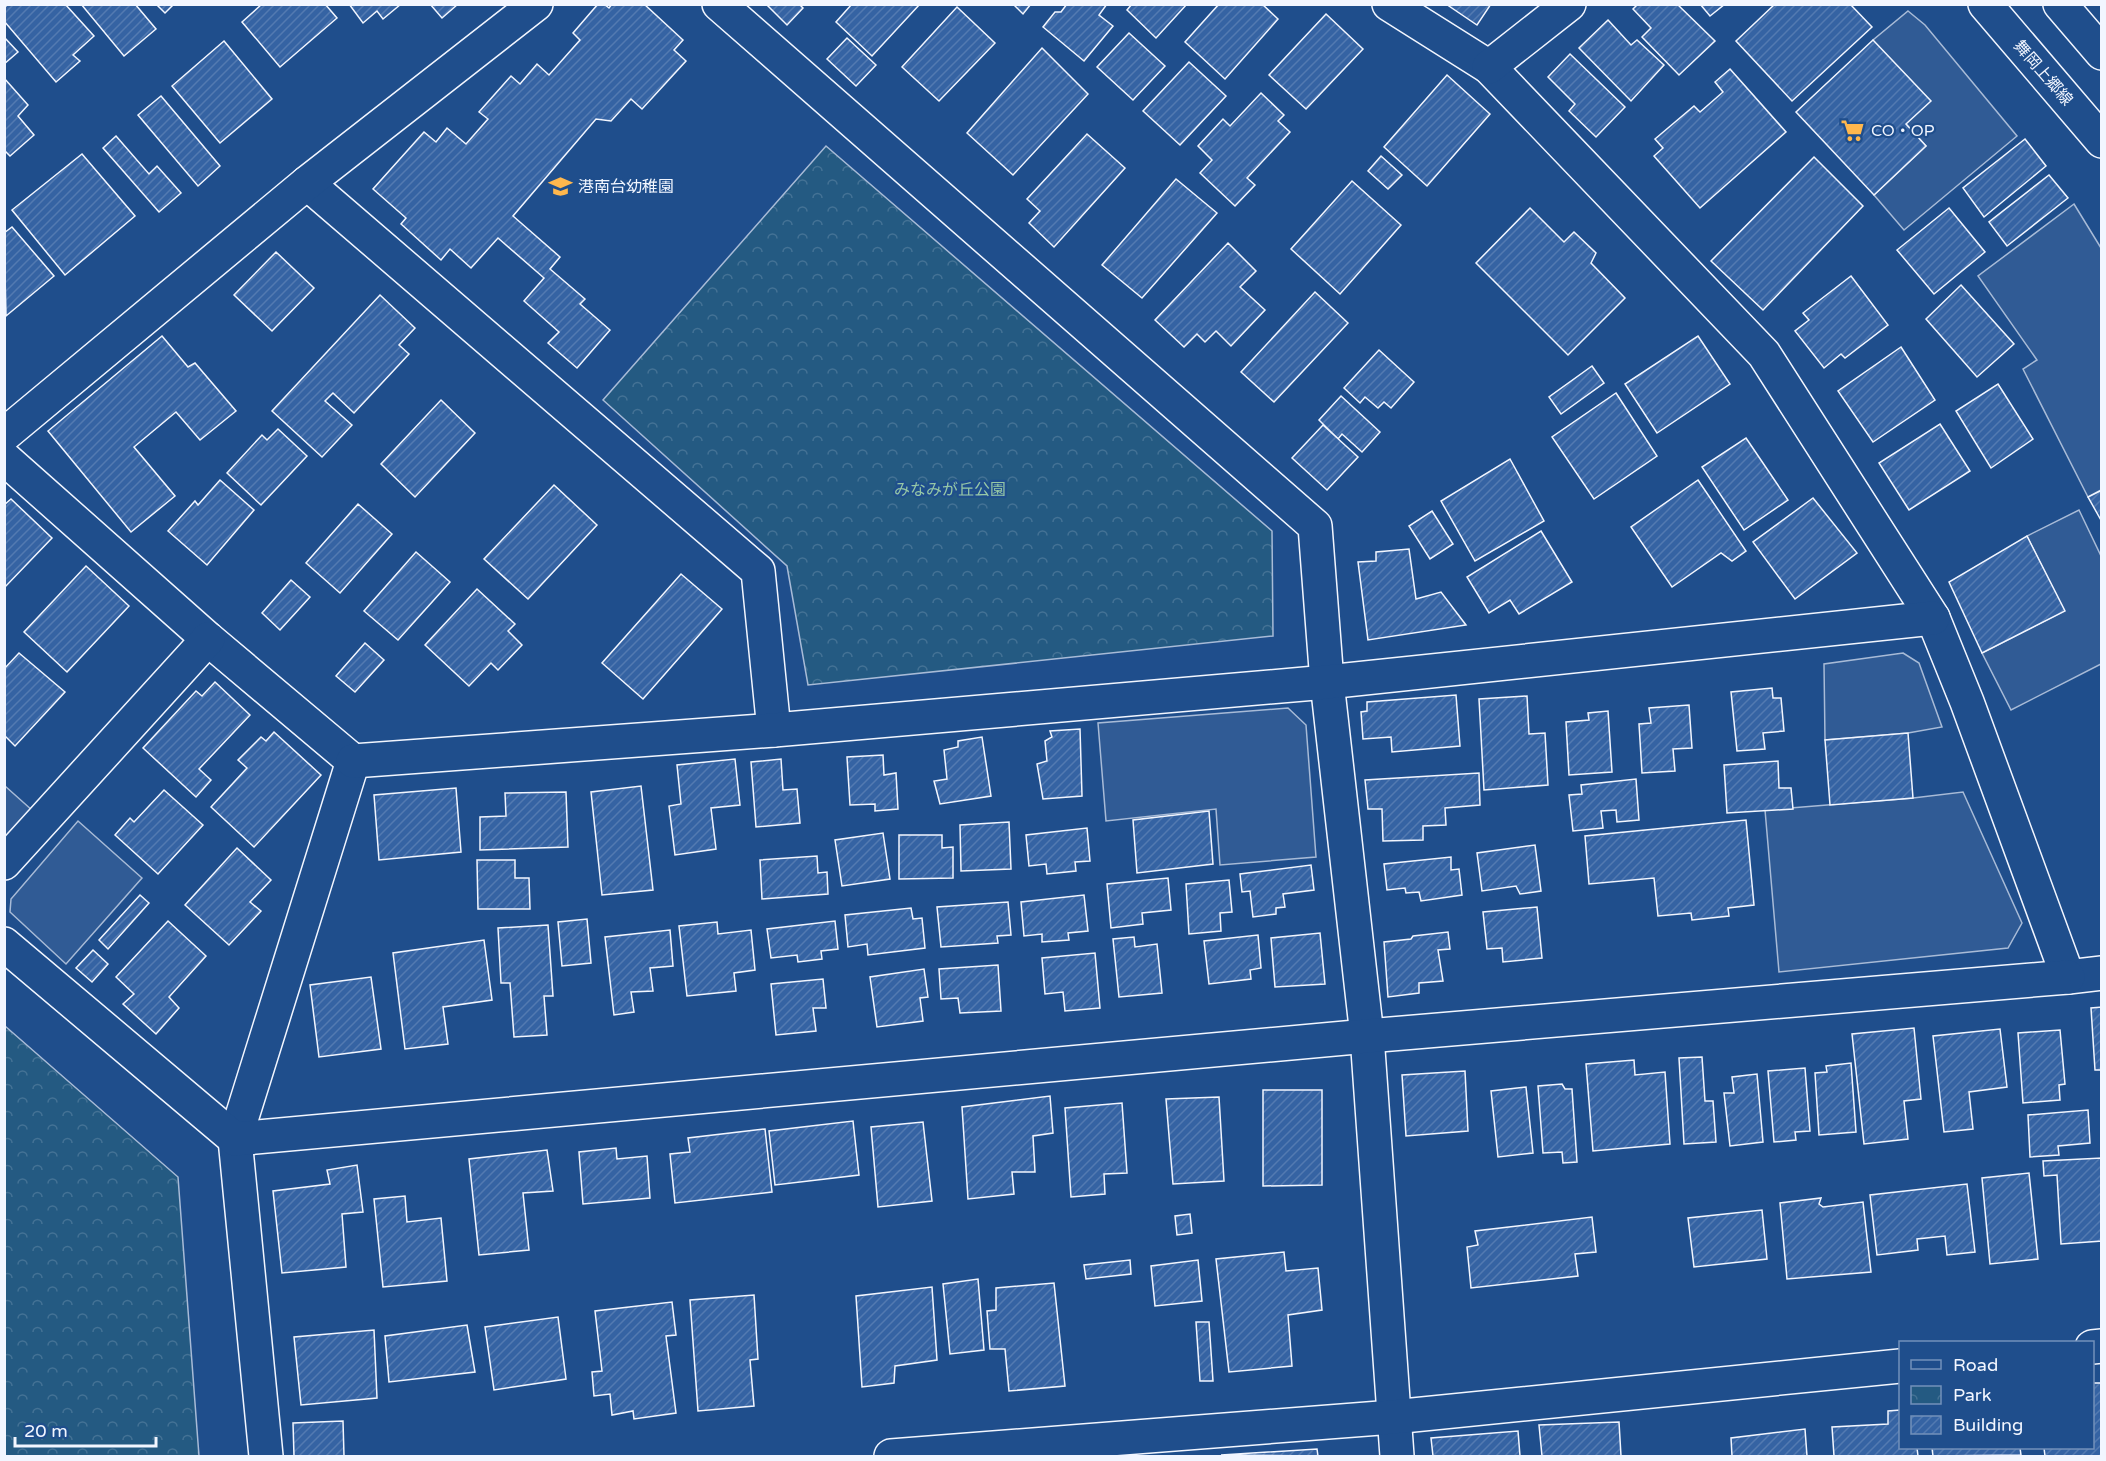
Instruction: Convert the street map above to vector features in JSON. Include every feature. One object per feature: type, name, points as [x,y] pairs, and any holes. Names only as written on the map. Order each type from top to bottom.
[{"type":"street","points":[[4,435],[307,183],[536,4]]},
{"type":"street","points":[[719,4],[1315,526],[1328,682],[1366,1036],[1397,1456]]},
{"type":"street","points":[[1389,4],[1489,68],[1764,354],[1933,618],[1967,702],[2068,977]]},
{"type":"street","points":[[1489,68],[1569,4]]},
{"type":"street","name":"舞岡上郷線","points":[[1985,4],[2102,141]]},
{"type":"street","points":[[2060,4],[2102,53]]},
{"type":"street","points":[[307,183],[758,571],[774,730]]},
{"type":"street","points":[[4,458],[208,639],[353,761],[774,730],[1328,682],[1933,618]]},
{"type":"street","points":[[4,863],[208,639]]},
{"type":"street","points":[[266,1456],[235,1138],[353,761]]},
{"type":"street","points":[[4,944],[235,1138],[1366,1036],[2102,973]]},
{"type":"street","points":[[891,1456],[1393,1417],[1899,1366]]},
{"type":"green space","name":"みなみが丘公園","points":[[826,146],[1272,531],[1273,636],[808,685],[787,566],[603,400]]},
{"type":"green space","points":[[5,1026],[178,1177],[199,1456],[5,1456]]},
{"type":"shaded area","points":[[1908,11],[1925,25],[2017,136],[1904,230],[1874,195],[1926,146],[1906,124],[1873,40]]},
{"type":"shaded area","points":[[2074,204],[2101,248],[2101,490],[2088,497],[2023,369],[2037,360],[1978,276]]},
{"type":"shaded area","points":[[2079,510],[2101,556],[2101,664],[2011,710],[1982,653],[2064,611],[2027,536]]},
{"type":"shaded area","points":[[1903,653],[1919,663],[1942,727],[1908,733],[1825,740],[1824,664]]},
{"type":"shaded area","points":[[1288,708],[1306,725],[1316,857],[1220,865],[1216,809],[1106,821],[1098,723]]},
{"type":"shaded area","points":[[5,786],[33,811],[5,844]]},
{"type":"shaded area","points":[[1963,792],[2022,923],[2008,948],[1779,972],[1765,810]]},
{"type":"shaded area","points":[[78,821],[142,878],[66,964],[10,912],[11,899]]},
{"type":"building","points":[[8,4],[65,4],[94,36],[73,55],[80,61],[56,82],[4,21],[4,8]]},
{"type":"building","points":[[81,4],[135,4],[156,29],[124,56]]},
{"type":"building","points":[[156,4],[174,4],[165,13]]},
{"type":"building","points":[[262,4],[325,4],[337,18],[280,67],[242,22]]},
{"type":"building","points":[[349,4],[401,4],[383,19],[377,11],[363,23]]},
{"type":"building","points":[[430,4],[458,4],[442,18]]},
{"type":"building","points":[[598,4],[604,4],[609,8],[612,4],[644,4],[683,40],[674,50],[686,61],[642,109],[631,99],[611,121],[596,119],[513,216],[560,257],[550,269],[585,299],[580,304],[610,330],[577,368],[548,343],[559,332],[524,301],[544,278],[498,238],[471,268],[450,249],[441,260],[401,224],[406,218],[373,189],[424,132],[436,142],[447,128],[466,144],[488,119],[479,112],[511,76],[520,84],[537,64],[549,75],[580,40],[573,33]]},
{"type":"building","points":[[766,4],[799,4],[803,8],[787,25]]},
{"type":"building","points":[[852,4],[920,4],[872,56],[836,22]]},
{"type":"building","points":[[1013,4],[1031,4],[1023,14]]},
{"type":"building","points":[[1067,4],[1107,4],[1099,15],[1113,26],[1084,61],[1043,27],[1055,12],[1061,12]]},
{"type":"building","points":[[1132,4],[1187,4],[1156,38],[1127,10]]},
{"type":"building","points":[[1219,4],[1262,4],[1278,19],[1225,79],[1185,42]]},
{"type":"building","points":[[1446,4],[1491,4],[1477,25]]},
{"type":"building","points":[[1638,4],[1677,4],[1715,41],[1679,75],[1642,37],[1651,28],[1633,9]]},
{"type":"building","points":[[1700,4],[1725,4],[1710,16]]},
{"type":"building","points":[[1775,4],[1850,4],[1872,27],[1792,101],[1736,41]]},
{"type":"building","points":[[957,7],[995,43],[939,101],[902,67]]},
{"type":"building","points":[[1326,14],[1363,49],[1306,109],[1269,75]]},
{"type":"building","points":[[1608,20],[1631,45],[1637,40],[1664,65],[1631,101],[1579,48]]},
{"type":"building","points":[[1129,33],[1165,66],[1133,100],[1097,67]]},
{"type":"building","points":[[4,37],[18,52],[4,64]]},
{"type":"building","points":[[847,38],[876,65],[856,86],[827,59]]},
{"type":"building","points":[[1873,40],[1931,101],[1906,124],[1926,146],[1874,195],[1796,112]]},
{"type":"building","points":[[224,41],[272,99],[220,143],[172,86]]},
{"type":"building","points":[[1042,48],[1088,94],[1013,175],[967,133]]},
{"type":"building","points":[[1570,54],[1625,107],[1596,137],[1569,111],[1575,104],[1548,77]]},
{"type":"building","points":[[1189,62],[1226,96],[1180,145],[1143,111]]},
{"type":"building","points":[[1730,69],[1786,132],[1700,208],[1654,156],[1663,148],[1655,139],[1694,106],[1700,112],[1723,92],[1715,82]]},
{"type":"building","points":[[1447,75],[1490,114],[1427,186],[1384,147]]},
{"type":"building","points":[[4,78],[28,105],[18,116],[34,135],[10,156],[4,150]]},
{"type":"building","points":[[1261,93],[1284,115],[1278,121],[1290,132],[1247,178],[1255,185],[1235,206],[1200,173],[1212,160],[1198,146],[1223,119],[1230,126]]},
{"type":"building","points":[[161,96],[220,166],[198,186],[138,115]]},
{"type":"building","points":[[1087,134],[1125,168],[1054,247],[1029,223],[1040,211],[1027,199]]},
{"type":"building","points":[[116,136],[149,174],[157,166],[181,193],[159,212],[103,148]]},
{"type":"building","points":[[2025,139],[2046,166],[1984,217],[1963,188]]},
{"type":"building","points":[[82,154],[135,216],[65,275],[12,210]]},
{"type":"building","points":[[1381,156],[1402,175],[1388,189],[1368,171]]},
{"type":"building","points":[[1814,157],[1863,206],[1763,310],[1711,261]]},
{"type":"building","points":[[2049,175],[2068,198],[2007,246],[1989,222]]},
{"type":"building","points":[[1176,179],[1217,213],[1142,298],[1102,265]]},
{"type":"building","points":[[1352,181],[1401,225],[1340,294],[1291,249]]},
{"type":"building","points":[[1530,208],[1564,242],[1574,232],[1596,253],[1591,263],[1625,298],[1568,355],[1476,263]]},
{"type":"building","points":[[1949,208],[1985,252],[1934,294],[1897,250]]},
{"type":"building","points":[[12,227],[54,276],[6,316],[4,233]]},
{"type":"building","points":[[1228,243],[1256,271],[1240,287],[1265,310],[1231,346],[1216,331],[1205,342],[1197,334],[1184,347],[1155,320]]},
{"type":"building","points":[[276,252],[314,288],[272,331],[234,295]]},
{"type":"building","points":[[1851,276],[1888,325],[1845,358],[1841,354],[1824,368],[1795,331],[1809,320],[1803,313]]},
{"type":"building","points":[[1961,285],[2014,344],[1977,377],[1926,319]]},
{"type":"building","points":[[1315,292],[1348,323],[1274,402],[1241,372]]},
{"type":"building","points":[[380,295],[415,328],[399,345],[409,354],[354,413],[333,393],[325,401],[352,425],[322,457],[272,411]]},
{"type":"building","points":[[162,336],[188,367],[195,363],[236,411],[200,440],[176,412],[134,447],[175,496],[131,532],[48,431]]},
{"type":"building","points":[[1698,336],[1730,384],[1657,433],[1625,384]]},
{"type":"building","points":[[1901,347],[1935,400],[1873,442],[1838,391]]},
{"type":"building","points":[[1379,350],[1414,382],[1391,408],[1384,402],[1378,408],[1365,397],[1360,403],[1344,388]]},
{"type":"building","points":[[1592,366],[1604,383],[1561,414],[1549,397]]},
{"type":"building","points":[[1998,384],[2033,439],[1991,468],[1956,411]]},
{"type":"building","points":[[1616,393],[1657,456],[1594,499],[1552,437]]},
{"type":"building","points":[[1341,396],[1380,432],[1362,452],[1342,434],[1338,439],[1319,420]]},
{"type":"building","points":[[441,400],[475,433],[415,497],[381,464]]},
{"type":"building","points":[[1940,424],[1970,471],[1909,510],[1879,463]]},
{"type":"building","points":[[1323,425],[1358,457],[1327,490],[1292,458]]},
{"type":"building","points":[[278,429],[307,456],[261,505],[227,473],[262,435],[267,440]]},
{"type":"building","points":[[1746,438],[1788,500],[1744,530],[1702,467]]},
{"type":"building","points":[[1510,459],[1544,521],[1475,561],[1441,501]]},
{"type":"building","points":[[220,480],[254,510],[207,565],[168,531],[195,501],[198,505]]},
{"type":"building","points":[[1698,480],[1746,551],[1732,561],[1721,553],[1672,587],[1631,527]]},
{"type":"building","points":[[554,485],[597,525],[528,599],[484,559]]},
{"type":"building","points":[[2102,490],[2102,522],[2088,497]]},
{"type":"building","points":[[1813,498],[1857,553],[1795,599],[1753,542]]},
{"type":"building","points":[[11,499],[52,538],[5,587],[4,505]]},
{"type":"building","points":[[358,504],[392,534],[340,593],[306,563]]},
{"type":"building","points":[[1432,511],[1453,544],[1430,559],[1409,526]]},
{"type":"building","points":[[1541,531],[1572,582],[1519,614],[1510,600],[1489,613],[1467,577]]},
{"type":"building","points":[[2027,536],[2065,611],[1982,653],[1949,582]]},
{"type":"building","points":[[1409,549],[1416,599],[1441,592],[1466,625],[1368,640],[1358,562],[1376,561],[1376,552]]},
{"type":"building","points":[[416,552],[450,582],[398,640],[364,611]]},
{"type":"building","points":[[86,566],[129,606],[67,672],[24,632]]},
{"type":"building","points":[[681,574],[722,609],[643,699],[602,663]]},
{"type":"building","points":[[291,580],[310,597],[280,630],[262,613]]},
{"type":"building","points":[[477,589],[515,624],[508,631],[522,645],[498,670],[491,663],[469,686],[425,645]]},
{"type":"building","points":[[365,643],[384,660],[355,692],[336,676]]},
{"type":"building","points":[[19,653],[65,692],[15,746],[4,735],[4,669]]},
{"type":"building","points":[[215,682],[250,715],[199,769],[211,780],[196,797],[143,748],[196,691],[202,696]]},
{"type":"building","points":[[1772,688],[1773,698],[1781,698],[1784,731],[1763,733],[1765,749],[1737,751],[1731,692]]},
{"type":"building","points":[[1456,695],[1460,746],[1392,752],[1391,737],[1363,739],[1361,712],[1367,711],[1367,702]]},
{"type":"building","points":[[1527,696],[1529,734],[1545,733],[1548,785],[1484,790],[1479,699]]},
{"type":"building","points":[[1689,705],[1692,748],[1673,749],[1675,771],[1642,773],[1639,724],[1651,723],[1649,708]]},
{"type":"building","points":[[1608,711],[1612,772],[1569,775],[1566,722],[1589,720],[1588,713]]},
{"type":"building","points":[[1080,729],[1082,796],[1043,799],[1037,764],[1047,761],[1045,741],[1052,737],[1050,731]]},
{"type":"building","points":[[274,732],[321,775],[254,847],[211,807],[247,768],[238,760],[261,737],[266,741]]},
{"type":"building","points":[[1908,733],[1913,798],[1830,805],[1825,740]]},
{"type":"building","points":[[982,737],[991,796],[940,804],[934,781],[947,779],[944,750],[958,747],[958,741]]},
{"type":"building","points":[[883,755],[884,775],[896,773],[898,809],[875,811],[875,804],[850,805],[847,757]]},
{"type":"building","points":[[735,759],[740,805],[711,808],[716,849],[675,855],[669,806],[681,804],[677,765]]},
{"type":"building","points":[[781,759],[783,790],[797,789],[800,823],[756,827],[751,762]]},
{"type":"building","points":[[1778,761],[1779,788],[1791,788],[1793,809],[1727,813],[1724,765]]},
{"type":"building","points":[[1479,773],[1480,805],[1445,808],[1446,825],[1423,826],[1423,840],[1383,841],[1382,809],[1368,809],[1365,780]]},
{"type":"building","points":[[1636,779],[1639,820],[1617,822],[1616,810],[1601,811],[1603,828],[1573,831],[1569,795],[1582,794],[1581,785]]},
{"type":"building","points":[[641,786],[653,890],[602,895],[591,792]]},
{"type":"building","points":[[456,788],[461,852],[379,860],[374,795]]},
{"type":"building","points":[[164,790],[203,825],[158,874],[115,835],[130,818],[134,822]]},
{"type":"building","points":[[566,792],[568,847],[480,850],[480,817],[506,816],[505,793]]},
{"type":"building","points":[[1209,811],[1213,864],[1137,873],[1133,820]]},
{"type":"building","points":[[1746,820],[1754,905],[1728,908],[1729,916],[1692,920],[1691,913],[1658,916],[1654,878],[1589,884],[1585,836]]},
{"type":"building","points":[[1009,822],[1011,869],[961,871],[960,825]]},
{"type":"building","points":[[1087,828],[1090,861],[1075,862],[1076,871],[1047,874],[1046,864],[1029,866],[1026,835]]},
{"type":"building","points":[[883,833],[890,879],[842,886],[835,840]]},
{"type":"building","points":[[899,835],[942,835],[942,848],[953,847],[953,878],[899,879]]},
{"type":"building","points":[[1535,845],[1541,891],[1520,894],[1516,886],[1482,891],[1477,853]]},
{"type":"building","points":[[237,848],[271,880],[250,902],[261,911],[229,945],[185,905]]},
{"type":"building","points":[[817,856],[818,873],[827,872],[828,894],[762,899],[760,860]]},
{"type":"building","points":[[1451,857],[1451,870],[1459,869],[1462,895],[1421,901],[1419,892],[1406,893],[1405,888],[1387,890],[1384,864]]},
{"type":"building","points":[[477,860],[515,860],[515,878],[529,878],[530,909],[478,909]]},
{"type":"building","points":[[1311,865],[1314,890],[1283,894],[1285,907],[1276,908],[1276,914],[1253,917],[1250,891],[1242,892],[1240,874]]},
{"type":"building","points":[[1168,878],[1171,910],[1142,913],[1143,924],[1111,928],[1107,884]]},
{"type":"building","points":[[1229,880],[1232,912],[1220,913],[1221,931],[1189,934],[1186,884]]},
{"type":"building","points":[[140,895],[149,903],[108,949],[99,940]]},
{"type":"building","points":[[1084,895],[1088,931],[1068,933],[1069,940],[1042,942],[1042,934],[1024,936],[1021,902]]},
{"type":"building","points":[[1008,902],[1011,935],[997,936],[998,943],[941,947],[937,907]]},
{"type":"building","points":[[1537,907],[1542,958],[1503,962],[1502,948],[1487,949],[1483,912]]},
{"type":"building","points":[[911,908],[913,919],[922,918],[925,948],[868,955],[867,944],[848,947],[845,915]]},
{"type":"building","points":[[587,919],[591,963],[562,966],[558,922]]},
{"type":"building","points":[[168,921],[206,956],[169,997],[179,1008],[156,1034],[123,1004],[134,994],[116,977]]},
{"type":"building","points":[[835,921],[838,949],[821,951],[822,959],[798,962],[797,955],[771,958],[767,929]]},
{"type":"building","points":[[717,922],[718,934],[751,930],[755,970],[734,973],[736,991],[687,996],[679,926]]},
{"type":"building","points":[[548,925],[553,996],[544,996],[547,1035],[514,1037],[510,983],[501,983],[498,928]]},
{"type":"building","points":[[670,930],[673,966],[650,968],[653,991],[631,992],[634,1012],[614,1015],[605,937]]},
{"type":"building","points":[[1448,932],[1450,949],[1438,950],[1443,981],[1419,983],[1419,993],[1388,997],[1384,942]]},
{"type":"building","points":[[1320,933],[1325,984],[1275,987],[1271,938]]},
{"type":"building","points":[[1258,935],[1261,968],[1250,970],[1251,979],[1209,984],[1204,941]]},
{"type":"building","points":[[1134,937],[1135,947],[1157,944],[1162,993],[1119,997],[1113,939]]},
{"type":"building","points":[[484,940],[492,1000],[443,1007],[448,1044],[405,1049],[393,953]]},
{"type":"building","points":[[93,950],[108,964],[92,982],[76,968]]},
{"type":"building","points":[[1095,953],[1100,1008],[1065,1011],[1063,992],[1045,994],[1042,958]]},
{"type":"building","points":[[998,965],[1001,1011],[960,1013],[958,998],[941,999],[939,969]]},
{"type":"building","points":[[924,969],[928,997],[920,998],[923,1021],[877,1027],[870,977]]},
{"type":"building","points":[[371,977],[381,1049],[319,1057],[310,985]]},
{"type":"building","points":[[823,979],[826,1008],[813,1008],[816,1031],[776,1035],[771,984]]},
{"type":"building","points":[[2102,1007],[2102,1070],[2095,1070],[2091,1008]]},
{"type":"building","points":[[1914,1028],[1921,1099],[1904,1101],[1908,1139],[1864,1144],[1852,1034]]},
{"type":"building","points":[[2000,1029],[2007,1087],[1969,1092],[1973,1129],[1944,1132],[1933,1036]]},
{"type":"building","points":[[2060,1030],[2065,1084],[2059,1085],[2060,1100],[2023,1103],[2018,1033]]},
{"type":"building","points":[[1702,1057],[1705,1101],[1713,1101],[1716,1142],[1684,1144],[1679,1058]]},
{"type":"building","points":[[1634,1060],[1635,1075],[1665,1072],[1670,1144],[1593,1151],[1586,1064]]},
{"type":"building","points":[[1851,1063],[1856,1132],[1819,1135],[1815,1073],[1827,1072],[1826,1066]]},
{"type":"building","points":[[1805,1068],[1810,1131],[1795,1132],[1796,1140],[1774,1142],[1768,1071]]},
{"type":"building","points":[[1465,1071],[1468,1131],[1406,1136],[1402,1075]]},
{"type":"building","points":[[1757,1074],[1763,1142],[1730,1146],[1724,1093],[1734,1093],[1732,1077]]},
{"type":"building","points":[[1562,1084],[1565,1089],[1572,1089],[1577,1162],[1563,1163],[1562,1152],[1543,1153],[1538,1086]]},
{"type":"building","points":[[1526,1087],[1533,1153],[1498,1157],[1491,1091]]},
{"type":"building","points":[[1263,1090],[1322,1090],[1322,1185],[1263,1186]]},
{"type":"building","points":[[1050,1096],[1053,1133],[1033,1136],[1035,1172],[1012,1172],[1014,1194],[968,1199],[962,1107]]},
{"type":"building","points":[[1219,1097],[1224,1181],[1173,1184],[1166,1099]]},
{"type":"building","points":[[1122,1103],[1127,1173],[1104,1174],[1105,1194],[1071,1197],[1065,1108]]},
{"type":"building","points":[[2088,1110],[2090,1143],[2058,1146],[2059,1155],[2030,1157],[2028,1115]]},
{"type":"building","points":[[853,1121],[859,1175],[775,1185],[769,1131]]},
{"type":"building","points":[[923,1122],[932,1201],[878,1207],[871,1127]]},
{"type":"building","points":[[765,1129],[772,1192],[675,1203],[670,1154],[690,1152],[688,1138]]},
{"type":"building","points":[[616,1148],[617,1159],[647,1156],[650,1198],[583,1204],[579,1152]]},
{"type":"building","points":[[547,1150],[553,1191],[523,1193],[529,1250],[479,1255],[469,1159]]},
{"type":"building","points":[[2102,1158],[2102,1241],[2061,1244],[2057,1175],[2044,1176],[2043,1161]]},
{"type":"building","points":[[357,1165],[363,1212],[342,1214],[346,1267],[282,1273],[273,1191],[330,1184],[327,1170]]},
{"type":"building","points":[[2029,1173],[2038,1259],[1990,1264],[1982,1178]]},
{"type":"building","points":[[1967,1184],[1975,1252],[1947,1255],[1945,1236],[1917,1239],[1918,1250],[1877,1255],[1870,1195]]},
{"type":"building","points":[[405,1196],[407,1222],[441,1218],[447,1281],[383,1287],[374,1199]]},
{"type":"building","points":[[1821,1198],[1819,1204],[1823,1207],[1863,1202],[1871,1272],[1787,1279],[1780,1203]]},
{"type":"building","points":[[1762,1210],[1767,1259],[1694,1267],[1688,1218]]},
{"type":"building","points":[[1190,1214],[1192,1233],[1177,1235],[1175,1216]]},
{"type":"building","points":[[1592,1217],[1596,1252],[1575,1254],[1578,1276],[1471,1288],[1467,1247],[1478,1245],[1475,1231]]},
{"type":"building","points":[[1284,1252],[1286,1271],[1318,1268],[1322,1310],[1288,1315],[1292,1366],[1229,1372],[1216,1259]]},
{"type":"building","points":[[1130,1260],[1131,1274],[1086,1279],[1084,1265]]},
{"type":"building","points":[[1198,1260],[1202,1301],[1155,1306],[1151,1266]]},
{"type":"building","points":[[978,1279],[984,1350],[950,1354],[943,1284]]},
{"type":"building","points":[[1054,1283],[1065,1386],[1009,1391],[1005,1349],[990,1349],[987,1311],[996,1310],[996,1288]]},
{"type":"building","points":[[932,1287],[937,1360],[895,1366],[894,1383],[862,1387],[856,1296]]},
{"type":"building","points":[[754,1295],[758,1359],[750,1360],[754,1406],[698,1411],[690,1300]]},
{"type":"building","points":[[672,1302],[676,1335],[666,1336],[676,1413],[634,1419],[633,1411],[612,1415],[610,1394],[594,1396],[592,1372],[602,1371],[595,1311]]},
{"type":"building","points":[[558,1317],[566,1379],[494,1390],[485,1327]]},
{"type":"building","points":[[1196,1322],[1209,1322],[1213,1381],[1200,1381]]},
{"type":"building","points":[[467,1325],[475,1372],[389,1382],[385,1336]]},
{"type":"building","points":[[374,1330],[377,1398],[301,1405],[294,1337]]},
{"type":"building","points":[[2094,1383],[2102,1383],[2102,1456],[2045,1456],[2044,1449],[2094,1449]]},
{"type":"building","points":[[1899,1410],[1899,1449],[1917,1449],[1918,1456],[1834,1456],[1832,1427],[1888,1424],[1888,1411]]},
{"type":"building","points":[[343,1421],[344,1456],[294,1456],[293,1423]]},
{"type":"building","points":[[1619,1422],[1621,1456],[1542,1456],[1539,1425]]},
{"type":"building","points":[[1805,1429],[1807,1456],[1732,1456],[1731,1438]]},
{"type":"building","points":[[1518,1431],[1520,1456],[1433,1456],[1431,1438]]},
{"type":"building","points":[[1317,1449],[1318,1456],[1221,1455]]},
{"type":"building","points":[[1932,1449],[2020,1449],[2021,1455],[1933,1456]]},
{"type":"place","name":"CO・OP","points":[[1853,131]]},
{"type":"place","name":"港南台幼稚園","points":[[560,187]]}]
